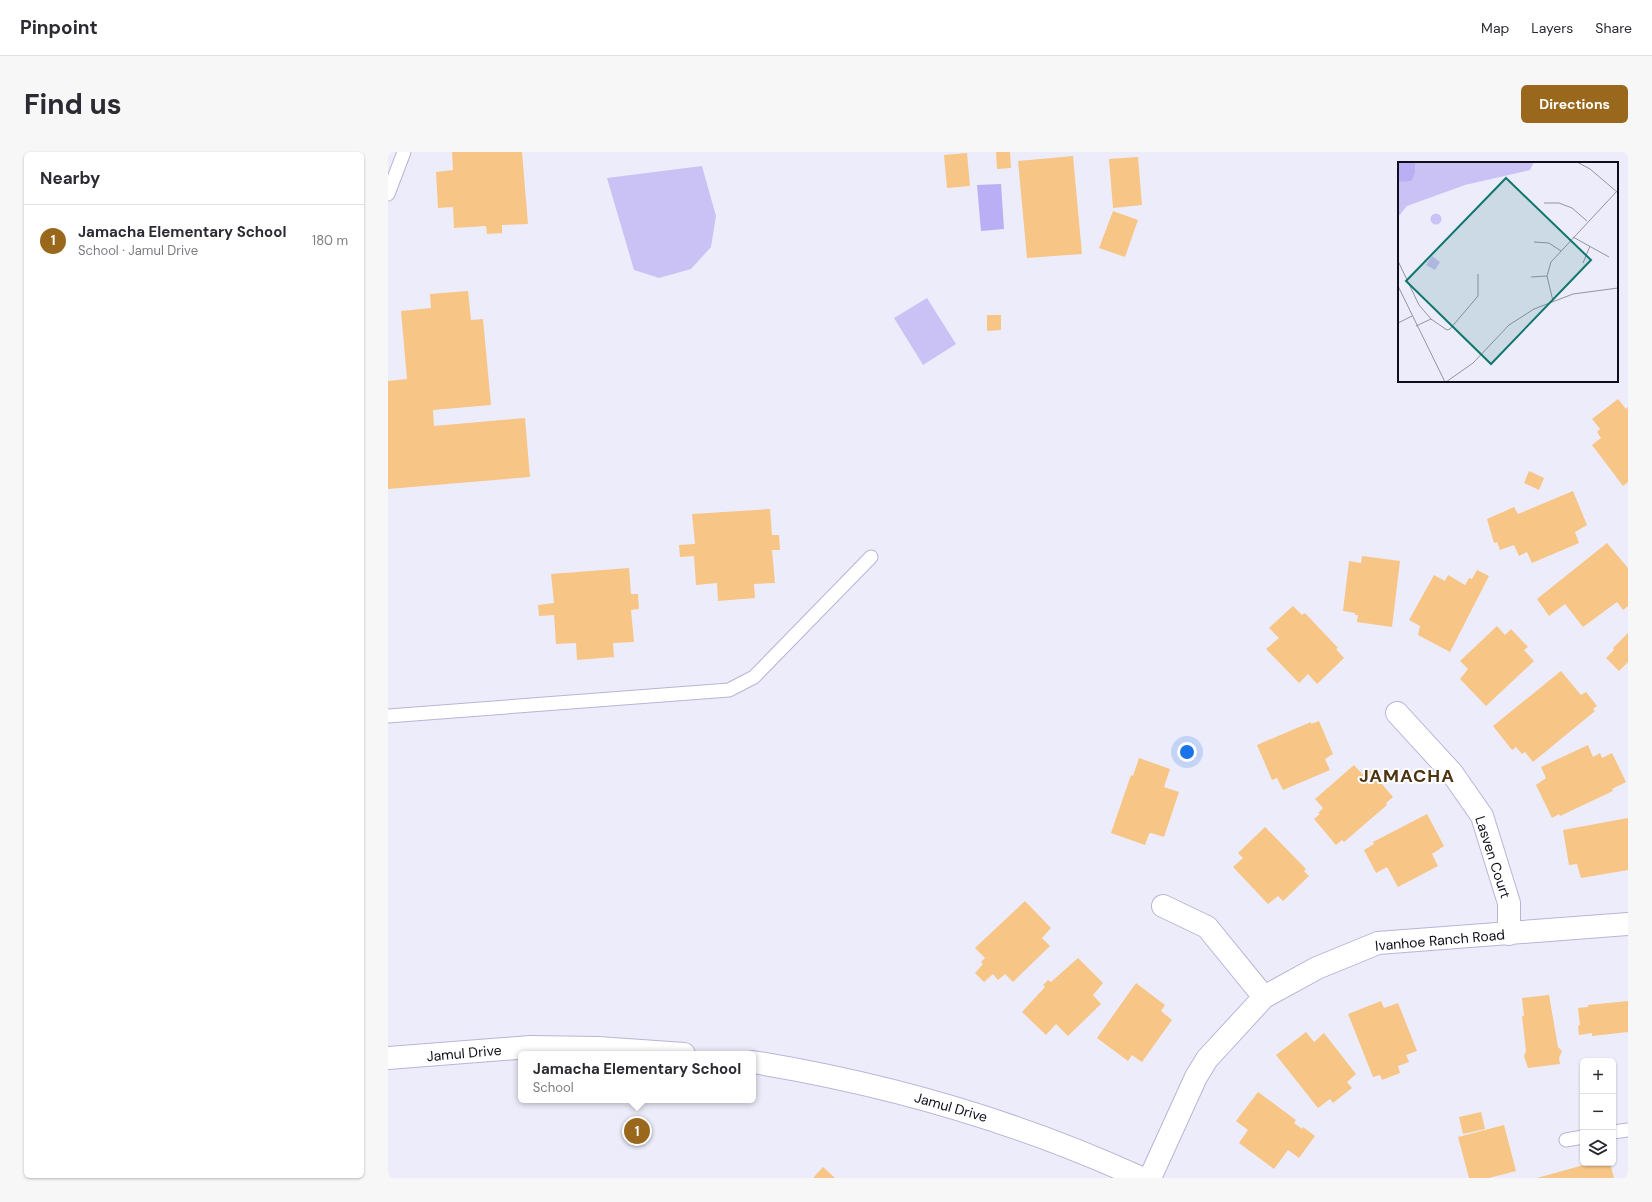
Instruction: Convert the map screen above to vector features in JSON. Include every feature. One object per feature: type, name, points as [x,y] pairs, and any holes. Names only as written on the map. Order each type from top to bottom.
[{"type":"street","name":"Lasven Court","points":[[1397,713],[1452,773],[1482,816],[1509,904],[1509,934]]},
{"type":"street","points":[[1163,906],[1206,927],[1264,996]]},
{"type":"street","name":"Ivanhoe Ranch Road","points":[[1150,1178],[1196,1077],[1207,1059],[1264,996],[1317,968],[1378,943],[1628,924]]},
{"type":"street","name":"Jamul Drive","points":[[388,1058],[530,1047],[598,1048],[641,1051]]},
{"type":"street","name":"Jamul Drive","points":[[756,1063],[862,1083],[968,1111],[1042,1136],[1101,1159],[1141,1178]]},
{"type":"lane","points":[[388,194],[404,152]]},
{"type":"lane","points":[[388,716],[729,690],[754,677],[871,557]]},
{"type":"lane","points":[[1616,1132],[1628,1130]]},
{"type":"lane","points":[[1566,1140],[1580,1138]]},
{"type":"shaded area","points":[[702,166],[716,216],[711,247],[691,269],[659,278],[634,270],[607,178]]},
{"type":"shaded area","points":[[1001,184],[1004,229],[981,231],[977,185]]},
{"type":"shaded area","points":[[927,298],[956,344],[923,365],[894,318]]},
{"type":"building","points":[[452,152],[522,152],[528,224],[502,225],[502,233],[487,234],[486,226],[454,228],[453,207],[438,208],[436,172],[453,170]]},
{"type":"building","points":[[996,152],[1010,152],[1011,168],[997,169]]},
{"type":"building","points":[[967,153],[970,186],[947,188],[944,155]]},
{"type":"building","points":[[1073,156],[1082,254],[1027,258],[1018,161]]},
{"type":"building","points":[[1138,157],[1142,205],[1113,208],[1109,159]]},
{"type":"building","points":[[1113,211],[1138,220],[1125,257],[1099,248]]},
{"type":"building","points":[[468,291],[471,320],[483,319],[491,405],[433,410],[434,426],[525,418],[530,477],[388,489],[388,381],[407,379],[401,311],[431,308],[430,294]]},
{"type":"building","points":[[987,315],[1001,315],[1001,330],[987,331]]},
{"type":"building","points":[[1618,399],[1626,409],[1628,407],[1628,482],[1623,486],[1592,445],[1601,438],[1597,432],[1600,429],[1592,419]]},
{"type":"building","points":[[1529,471],[1544,478],[1539,490],[1524,483]]},
{"type":"building","points":[[1573,491],[1587,525],[1575,532],[1579,543],[1532,563],[1527,552],[1519,556],[1514,545],[1500,550],[1497,542],[1494,543],[1487,519],[1514,507],[1518,514]]},
{"type":"building","points":[[770,509],[772,535],[779,535],[780,550],[772,550],[775,583],[754,584],[755,598],[718,601],[717,583],[696,585],[694,556],[680,557],[679,545],[695,544],[692,514]]},
{"type":"building","points":[[1607,543],[1628,568],[1628,606],[1623,610],[1617,602],[1583,627],[1565,604],[1549,616],[1537,599]]},
{"type":"building","points":[[1362,556],[1400,561],[1392,627],[1357,622],[1358,615],[1343,611],[1349,561],[1361,563]]},
{"type":"building","points":[[629,568],[631,594],[638,594],[639,609],[631,610],[634,642],[613,643],[614,657],[577,660],[576,643],[556,644],[554,615],[539,616],[538,605],[554,603],[551,574]]},
{"type":"building","points":[[1477,570],[1489,576],[1450,652],[1418,635],[1420,626],[1409,620],[1434,575],[1445,581],[1448,575],[1465,585],[1469,578],[1472,579]]},
{"type":"building","points":[[1293,606],[1302,615],[1305,613],[1338,648],[1336,649],[1344,658],[1317,684],[1308,674],[1299,683],[1266,649],[1279,638],[1269,628]]},
{"type":"building","points":[[1497,626],[1505,635],[1511,629],[1528,647],[1524,650],[1534,661],[1486,706],[1460,679],[1468,669],[1460,661]]},
{"type":"building","points":[[1628,633],[1628,662],[1619,671],[1606,658],[1614,650],[1613,648]]},
{"type":"building","points":[[1561,671],[1581,695],[1586,692],[1597,706],[1593,709],[1595,711],[1533,762],[1525,752],[1522,754],[1516,747],[1512,750],[1493,726]]},
{"type":"building","points":[[1319,721],[1333,754],[1325,759],[1330,770],[1283,790],[1277,778],[1272,780],[1257,745],[1311,722],[1311,724]]},
{"type":"building","points":[[1588,745],[1593,757],[1600,753],[1602,758],[1612,753],[1626,782],[1612,789],[1613,791],[1560,816],[1559,814],[1552,818],[1536,785],[1546,778],[1541,767]]},
{"type":"building","points":[[1139,758],[1170,769],[1164,787],[1179,792],[1164,837],[1151,833],[1149,834],[1145,845],[1111,833],[1131,775],[1133,776]]},
{"type":"building","points":[[1354,765],[1363,775],[1370,770],[1393,797],[1386,803],[1387,805],[1344,842],[1342,840],[1336,845],[1314,819],[1320,814],[1318,813],[1323,808],[1315,799]]},
{"type":"building","points":[[1427,814],[1444,846],[1432,854],[1438,866],[1398,887],[1387,867],[1376,873],[1364,850],[1374,844],[1373,842]]},
{"type":"building","points":[[1628,818],[1628,870],[1581,878],[1577,864],[1569,865],[1563,830]]},
{"type":"building","points":[[1265,827],[1306,869],[1304,871],[1309,876],[1283,901],[1278,896],[1268,904],[1233,867],[1243,858],[1238,853]]},
{"type":"building","points":[[1025,901],[1051,928],[1042,938],[1050,946],[1013,982],[1005,974],[998,980],[993,974],[984,982],[975,973],[983,964],[981,962],[985,958],[975,948]]},
{"type":"building","points":[[1078,958],[1103,983],[1093,995],[1101,1004],[1068,1036],[1056,1024],[1046,1035],[1022,1012],[1045,987],[1043,985],[1048,980],[1051,982]]},
{"type":"building","points":[[1136,983],[1165,1005],[1161,1011],[1172,1020],[1142,1062],[1132,1055],[1128,1061],[1097,1038]]},
{"type":"building","points":[[1549,995],[1558,1047],[1562,1051],[1559,1058],[1560,1064],[1528,1068],[1524,1056],[1526,1051],[1522,1016],[1524,1016],[1522,998]]},
{"type":"building","points":[[1381,1001],[1384,1008],[1398,1003],[1417,1051],[1406,1055],[1409,1062],[1398,1066],[1400,1073],[1382,1080],[1380,1075],[1373,1077],[1348,1014]]},
{"type":"building","points":[[1628,1001],[1628,1032],[1592,1036],[1592,1033],[1579,1035],[1578,1026],[1580,1025],[1578,1008],[1588,1007],[1588,1005]]},
{"type":"building","points":[[1306,1032],[1314,1042],[1324,1033],[1356,1074],[1347,1082],[1352,1088],[1333,1103],[1330,1099],[1318,1108],[1276,1055]]},
{"type":"building","points":[[1258,1092],[1296,1120],[1294,1123],[1302,1129],[1303,1127],[1315,1136],[1299,1158],[1288,1150],[1274,1169],[1239,1143],[1248,1130],[1236,1121]]},
{"type":"building","points":[[1481,1112],[1485,1129],[1463,1134],[1459,1117]]},
{"type":"building","points":[[1504,1125],[1516,1171],[1489,1178],[1469,1178],[1458,1137]]},
{"type":"building","points":[[1580,1166],[1611,1166],[1614,1178],[1537,1178]]},
{"type":"building","points":[[823,1167],[835,1178],[813,1178]]},
{"type":"place","name":"Jamacha Elementary School","points":[[637,1131]]},
{"type":"district","name":"JAMACHA","points":[[1407,776]]}]
